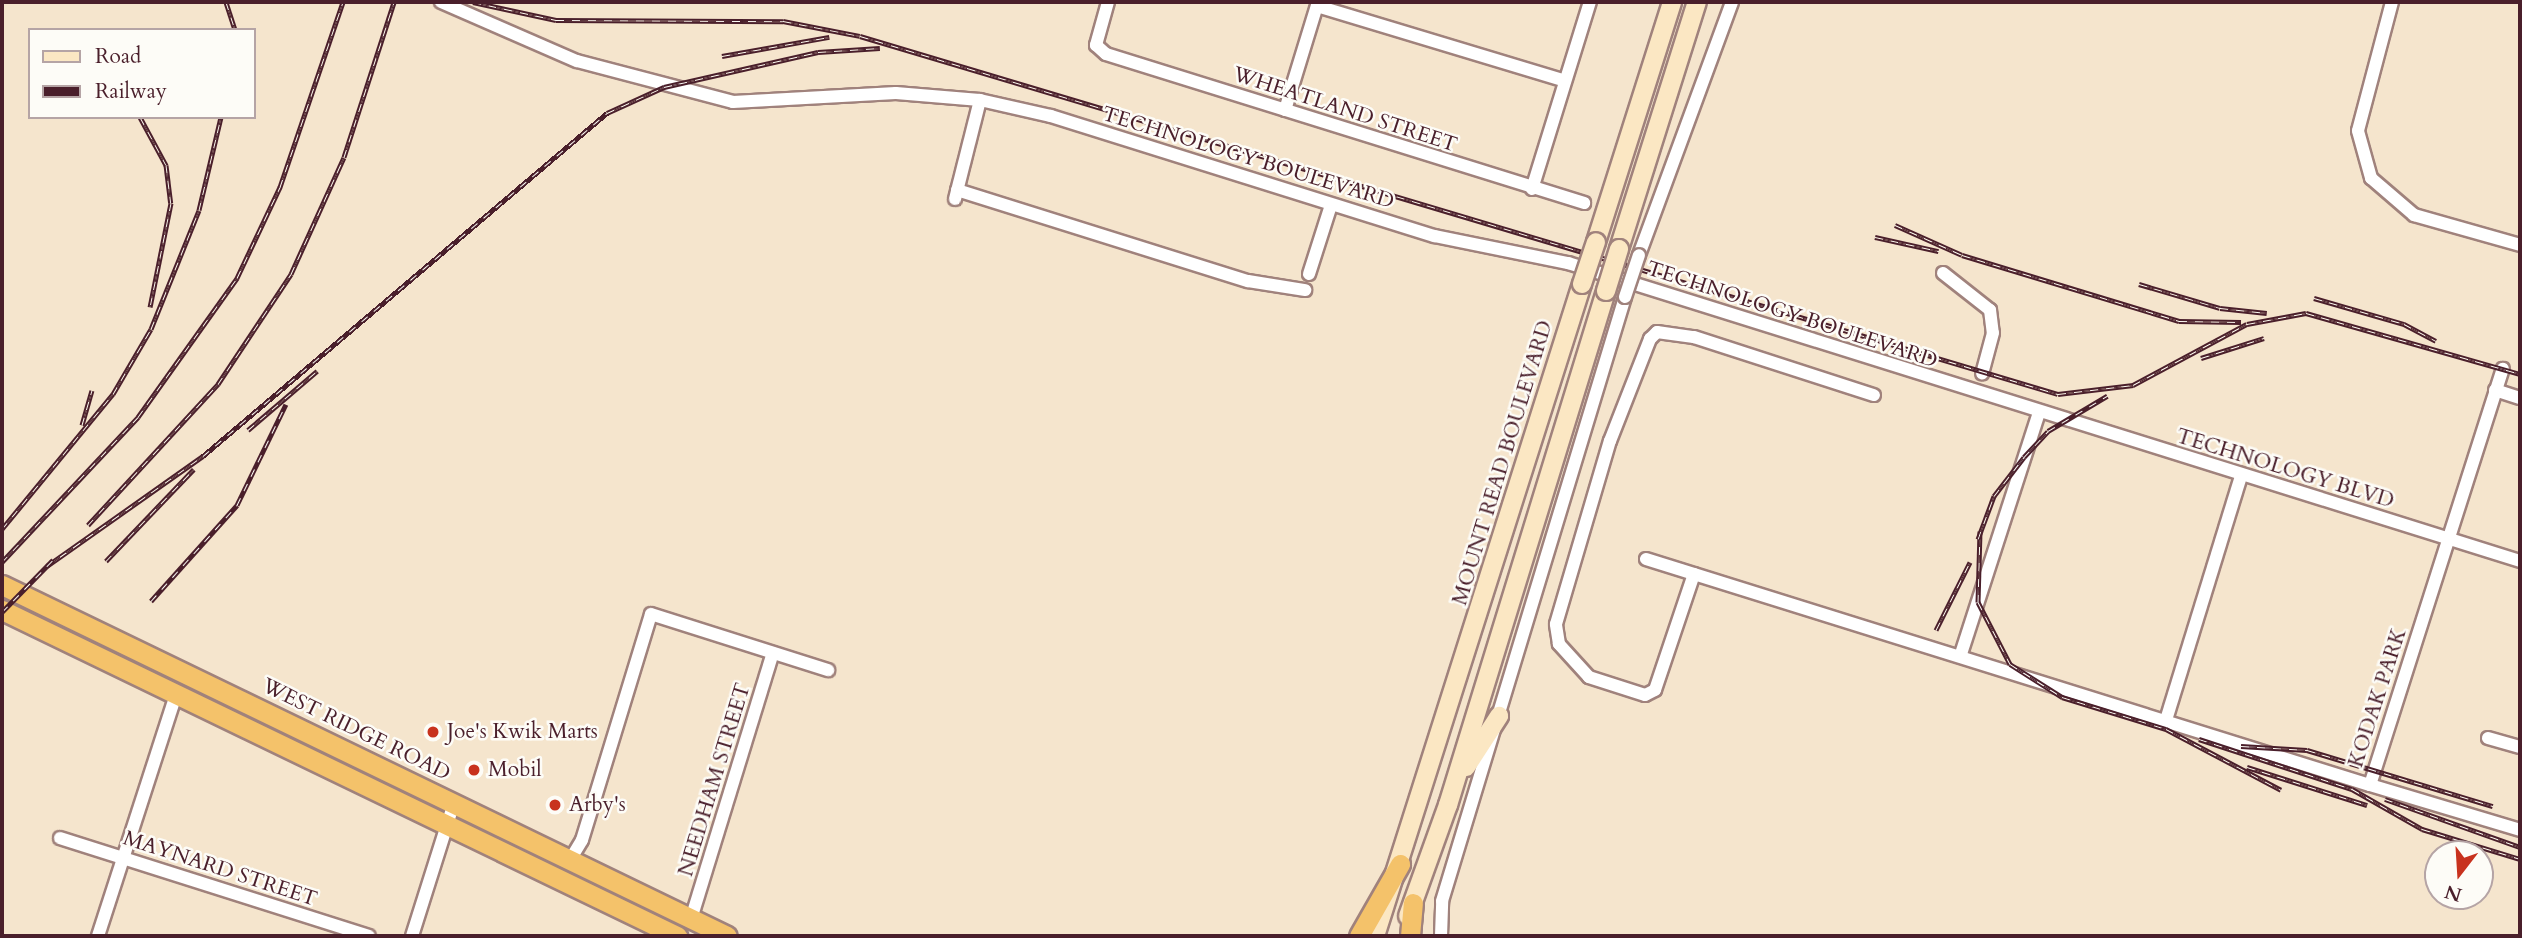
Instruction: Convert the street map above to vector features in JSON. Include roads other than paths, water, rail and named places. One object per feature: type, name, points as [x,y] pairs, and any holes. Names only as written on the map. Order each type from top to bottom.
[{"type":"highway","name":"WEST RIDGE ROAD","points":[[2,585],[727,936]]},
{"type":"highway","points":[[2,610],[677,936]]},
{"type":"highway","points":[[1359,936],[1400,864]]},
{"type":"highway","points":[[1410,936],[1413,903]]},
{"type":"main road","name":"MOUNT READ BOULEVARD","points":[[1375,936],[1672,2]]},
{"type":"main road","points":[[1401,936],[1448,805],[1619,249],[1699,2]]},
{"type":"main road","points":[[1448,805],[1499,716]]},
{"type":"street","name":"TECHNOLOGY BOULEVARD","points":[[441,2],[577,61],[733,103],[896,93],[980,100],[1051,116],[1435,236],[1568,263],[2038,415]]},
{"type":"street","name":"WHEATLAND STREET","points":[[1108,2],[1097,48],[1532,189],[1584,203]]},
{"type":"street","points":[[1532,189],[1590,2]]},
{"type":"street","points":[[1439,930],[1499,716],[1639,255],[1732,2]]},
{"type":"street","points":[[2392,2],[2358,131],[2371,178],[2414,215],[2520,245]]},
{"type":"street","points":[[1285,110],[1318,4],[1565,81]]},
{"type":"street","points":[[980,100],[956,194],[1248,281],[1305,290]]},
{"type":"street","points":[[1309,275],[1331,205]]},
{"type":"street","points":[[1943,273],[1990,310],[1993,333],[1982,374]]},
{"type":"street","points":[[1694,574],[1656,690],[1646,695],[1589,677],[1559,644],[1556,624],[1609,441],[1650,339],[1657,332],[1694,337],[1874,394]]},
{"type":"street","name":"KODAK PARK","points":[[1646,559],[1961,653],[2370,785],[2503,369]]},
{"type":"street","points":[[2496,390],[2520,398]]},
{"type":"street","points":[[1961,653],[2038,415]]},
{"type":"street","name":"TECHNOLOGY BLVD","points":[[2038,415],[2520,561]]},
{"type":"street","points":[[2166,720],[2241,476]]},
{"type":"street","points":[[569,860],[582,840],[651,614],[828,670]]},
{"type":"street","name":"NEEDHAM STREET","points":[[691,919],[774,653]]},
{"type":"street","points":[[98,936],[176,695]]},
{"type":"street","points":[[2488,738],[2520,747]]},
{"type":"street","points":[[2370,785],[2520,830]]},
{"type":"street","points":[[412,936],[454,803]]},
{"type":"street","name":"MAYNARD STREET","points":[[60,838],[369,936]]},
{"type":"railway","points":[[226,2],[234,28]]},
{"type":"railway","points":[[2,562],[138,417],[237,278],[280,187],[343,2]]},
{"type":"railway","points":[[88,525],[218,384],[291,274],[344,157],[394,2]]},
{"type":"railway","points":[[473,2],[556,20],[783,21],[860,36],[2058,394],[2133,385],[2247,324],[2306,313],[2520,374]]},
{"type":"railway","points":[[722,56],[829,37]]},
{"type":"railway","points":[[47,566],[203,456],[607,113],[664,87],[818,52],[880,48]]},
{"type":"railway","points":[[141,119],[166,165],[171,203],[150,307]]},
{"type":"railway","points":[[2,529],[113,394],[151,329],[199,210],[221,119]]},
{"type":"railway","points":[[1895,225],[1962,255],[2179,321],[2241,322]]},
{"type":"railway","points":[[1875,237],[1938,251]]},
{"type":"railway","points":[[2139,284],[2220,308],[2267,313]]},
{"type":"railway","points":[[2314,298],[2404,324],[2436,341]]},
{"type":"railway","points":[[2201,358],[2264,338]]},
{"type":"railway","points":[[248,430],[317,371]]},
{"type":"railway","points":[[82,425],[92,390]]},
{"type":"railway","points":[[1978,539],[1994,496],[2024,457],[2048,431],[2107,396]]},
{"type":"railway","points":[[151,601],[237,505],[286,404]]},
{"type":"railway","points":[[106,561],[194,469]]},
{"type":"railway","points":[[1980,531],[1978,602],[2010,664],[2062,697],[2166,729],[2281,790]]},
{"type":"railway","points":[[2,612],[53,560]]},
{"type":"railway","points":[[1936,630],[1970,562]]},
{"type":"railway","points":[[2199,739],[2352,789],[2422,829],[2520,859]]},
{"type":"railway","points":[[2241,746],[2307,750],[2493,806]]},
{"type":"railway","points":[[2247,767],[2367,805]]},
{"type":"railway","points":[[2385,799],[2520,847]]},
{"type":"place","name":"Joe's Kwik Marts","points":[[433,732]]},
{"type":"place","name":"Mobil","points":[[474,770]]},
{"type":"place","name":"Arby's","points":[[555,805]]}]
